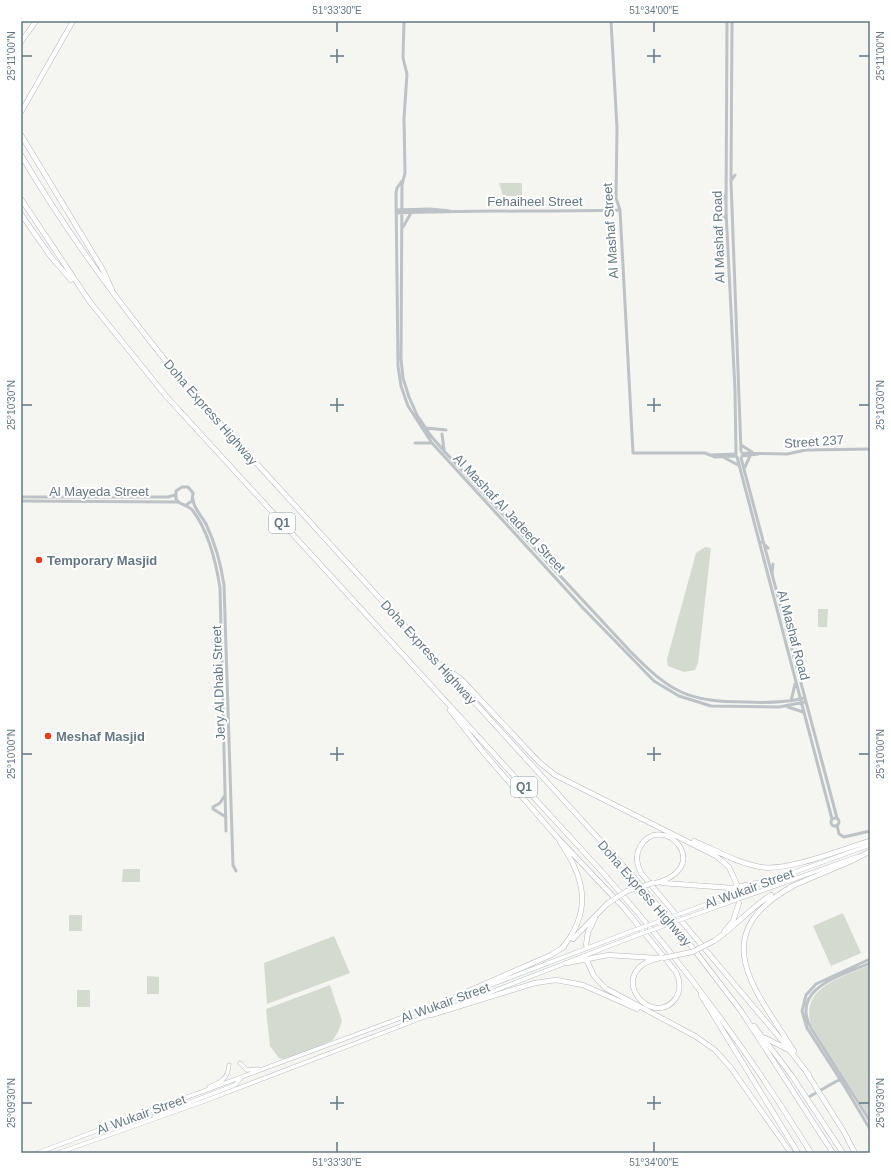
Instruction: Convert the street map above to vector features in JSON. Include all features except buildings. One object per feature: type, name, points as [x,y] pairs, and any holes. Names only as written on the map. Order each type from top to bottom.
[{"type":"highway","points":[[21,42],[36,21]]},
{"type":"highway","points":[[21,112],[73,21]]},
{"type":"highway","points":[[21,134],[103,270],[114,295]]},
{"type":"highway","name":"Doha Express Highway","points":[[21,155],[71,235],[114,295],[187,387],[630,874],[692,947],[741,1011],[833,1153]]},
{"type":"highway","name":"Doha Express Highway","points":[[21,199],[79,288],[166,396],[622,894],[693,981],[752,1060],[811,1153]]},
{"type":"highway","points":[[21,214],[62,271],[79,288]]},
{"type":"highway","points":[[441,666],[461,679],[538,762],[551,772],[570,784],[672,833],[721,859],[732,873],[737,884]]},
{"type":"highway","points":[[444,700],[462,727],[555,835],[624,908],[676,972],[680,982],[677,996],[666,1006],[656,1008],[649,1007],[639,1000],[634,990],[633,980],[640,966],[650,960],[662,958],[692,952],[726,933],[762,901],[777,892],[870,852]]},
{"type":"highway","points":[[672,833],[751,865],[766,868],[789,866],[870,841]]},
{"type":"highway","points":[[555,835],[574,866],[582,896],[582,912],[578,924],[562,948]]},
{"type":"highway","points":[[455,997],[551,955],[562,948],[607,904],[627,891],[655,883],[673,877],[680,870],[683,862],[681,847],[676,841],[666,835],[654,836],[642,844],[637,858],[641,873],[790,1050],[809,1075]]},
{"type":"highway","points":[[655,883],[732,888],[771,880]]},
{"type":"highway","points":[[793,886],[771,898],[758,911],[746,935],[744,958],[751,984],[809,1075],[855,1153]]},
{"type":"highway","points":[[715,940],[733,921],[739,902]]},
{"type":"highway","points":[[586,946],[590,927],[600,910]]},
{"type":"highway","points":[[566,963],[608,955],[662,958]]},
{"type":"highway","points":[[587,961],[594,976],[605,988],[705,1043],[723,1058],[791,1153]]},
{"type":"highway","points":[[431,1015],[535,983],[556,980],[583,985],[669,1022]]},
{"type":"highway","points":[[693,981],[798,1153]]},
{"type":"highway","points":[[741,1011],[764,1038],[807,1098],[843,1153]]},
{"type":"highway","points":[[764,1038],[790,1050]]},
{"type":"main road","name":"Al Wukair Street","points":[[37,1153],[632,931],[870,845]]},
{"type":"main road","name":"Al Wukair Street","points":[[58,1153],[431,1015],[635,936],[870,852]]},
{"type":"main road","points":[[240,1063],[250,1070],[266,1068]]},
{"type":"main road","points":[[206,1091],[225,1079],[228,1074],[229,1065]]},
{"type":"main road","points":[[146,1121],[158,1114],[235,1085],[241,1078]]},
{"type":"street","name":"Al Mashaf Al Jadeed Street","points":[[404,21],[403,58],[407,76],[404,111],[405,173],[403,180],[402,202],[401,359],[403,378],[411,403],[425,428],[445,452],[629,650],[662,681],[684,694],[710,701],[778,703],[802,700]]},
{"type":"street","name":"Al Mashaf Street","points":[[611,21],[617,128],[616,198],[620,210],[631,440],[633,453],[638,455],[706,453],[710,455]]},
{"type":"street","name":"Al Mashaf Road","points":[[727,21],[726,219],[734,345],[736,455],[796,682],[816,744],[836,818],[839,822],[837,825]]},
{"type":"street","name":"Al Mashaf Road","points":[[732,21],[731,181],[741,454],[743,470],[786,628],[804,712],[832,819]]},
{"type":"street","points":[[724,58],[727,64]]},
{"type":"street","points":[[731,181],[735,176]]},
{"type":"street","name":"Al Mashaf Al Jadeed Street","points":[[403,180],[396,191],[398,300],[397,359],[401,386],[410,411],[432,443],[583,608],[638,666],[659,685],[679,696],[711,706],[786,706],[802,700]]},
{"type":"street","points":[[726,194],[718,209],[726,219]]},
{"type":"street","points":[[402,202],[410,211],[402,229]]},
{"type":"street","name":"Fehaiheel Street","points":[[396,212],[548,212],[620,210]]},
{"type":"street","points":[[398,300],[400,302],[402,319]]},
{"type":"street","points":[[425,428],[446,430]]},
{"type":"street","points":[[442,434],[445,452]]},
{"type":"street","points":[[414,443],[432,443]]},
{"type":"street","points":[[730,454],[736,443]]},
{"type":"street","points":[[741,445],[754,452]]},
{"type":"street","name":"Street 237","points":[[741,454],[750,456],[759,454],[787,454],[806,450],[870,449]]},
{"type":"street","name":"Street 237","points":[[741,454],[754,452],[759,454]]},
{"type":"street","points":[[710,455],[741,454]]},
{"type":"street","points":[[722,457],[741,454]]},
{"type":"street","points":[[710,455],[722,457],[738,465]]},
{"type":"street","points":[[743,470],[750,456]]},
{"type":"street","points":[[186,487],[192,491],[193,499],[186,505],[178,502],[175,495],[179,488],[186,487]]},
{"type":"street","name":"Al Mayeda Street","points":[[21,497],[168,497],[175,495]]},
{"type":"street","name":"Jery Al Dhabi Street","points":[[193,499],[194,505],[206,524],[218,557],[225,595],[233,865],[236,871]]},
{"type":"street","name":"Al Mayeda Street","points":[[21,501],[178,502]]},
{"type":"street","points":[[44,504],[48,501]]},
{"type":"street","name":"Jery Al Dhabi Street","points":[[186,505],[194,512],[204,532],[216,565],[220,588],[226,831]]},
{"type":"street","points":[[762,542],[768,548]]},
{"type":"street","points":[[771,576],[772,564]]},
{"type":"street","points":[[216,583],[220,588]]},
{"type":"street","points":[[225,595],[229,601]]},
{"type":"street","points":[[786,628],[792,634]]},
{"type":"street","points":[[219,641],[222,637]]},
{"type":"street","points":[[227,654],[230,647]]},
{"type":"street","points":[[794,660],[796,650]]},
{"type":"street","points":[[791,701],[796,682]]},
{"type":"street","points":[[220,697],[224,702]]},
{"type":"street","points":[[786,706],[804,712]]},
{"type":"street","points":[[816,744],[822,750]]},
{"type":"street","points":[[225,793],[220,803],[213,808],[226,817]]},
{"type":"street","points":[[836,818],[832,819],[832,824],[837,825],[840,835],[844,837],[870,831]]},
{"type":"street","points":[[870,959],[820,982],[809,991],[803,1003],[802,1016],[805,1025],[842,1078],[870,1129]]},
{"type":"street","points":[[870,963],[818,987],[811,994],[806,1005],[808,1024],[870,1121]]},
{"type":"street","points":[[807,1098],[842,1078]]},
{"type":"shaded area","points":[[499,183],[522,183],[522,196],[503,196]]},
{"type":"shaded area","points":[[705,547],[711,548],[698,663],[695,670],[684,672],[668,666],[667,659],[696,553]]},
{"type":"shaded area","points":[[818,609],[828,609],[827,627],[818,627]]},
{"type":"shaded area","points":[[123,869],[140,869],[140,882],[122,882]]},
{"type":"shaded area","points":[[843,913],[861,953],[831,966],[813,926]]},
{"type":"shaded area","points":[[69,915],[82,915],[82,931],[69,931]]},
{"type":"shaded area","points":[[334,936],[350,973],[267,1004],[264,963]]},
{"type":"shaded area","points":[[870,965],[870,1118],[811,1025],[809,1012],[812,1001],[817,992],[826,985],[836,979]]},
{"type":"shaded area","points":[[147,976],[159,977],[159,994],[147,994]]},
{"type":"shaded area","points":[[330,985],[342,1021],[333,1040],[288,1060],[279,1058],[270,1046],[266,1009]]},
{"type":"shaded area","points":[[77,990],[90,990],[90,1007],[77,1007]]},
{"type":"place","name":"Temporary Masjid","points":[[39,560]]},
{"type":"place","name":"Meshaf Masjid","points":[[48,736]]}]
